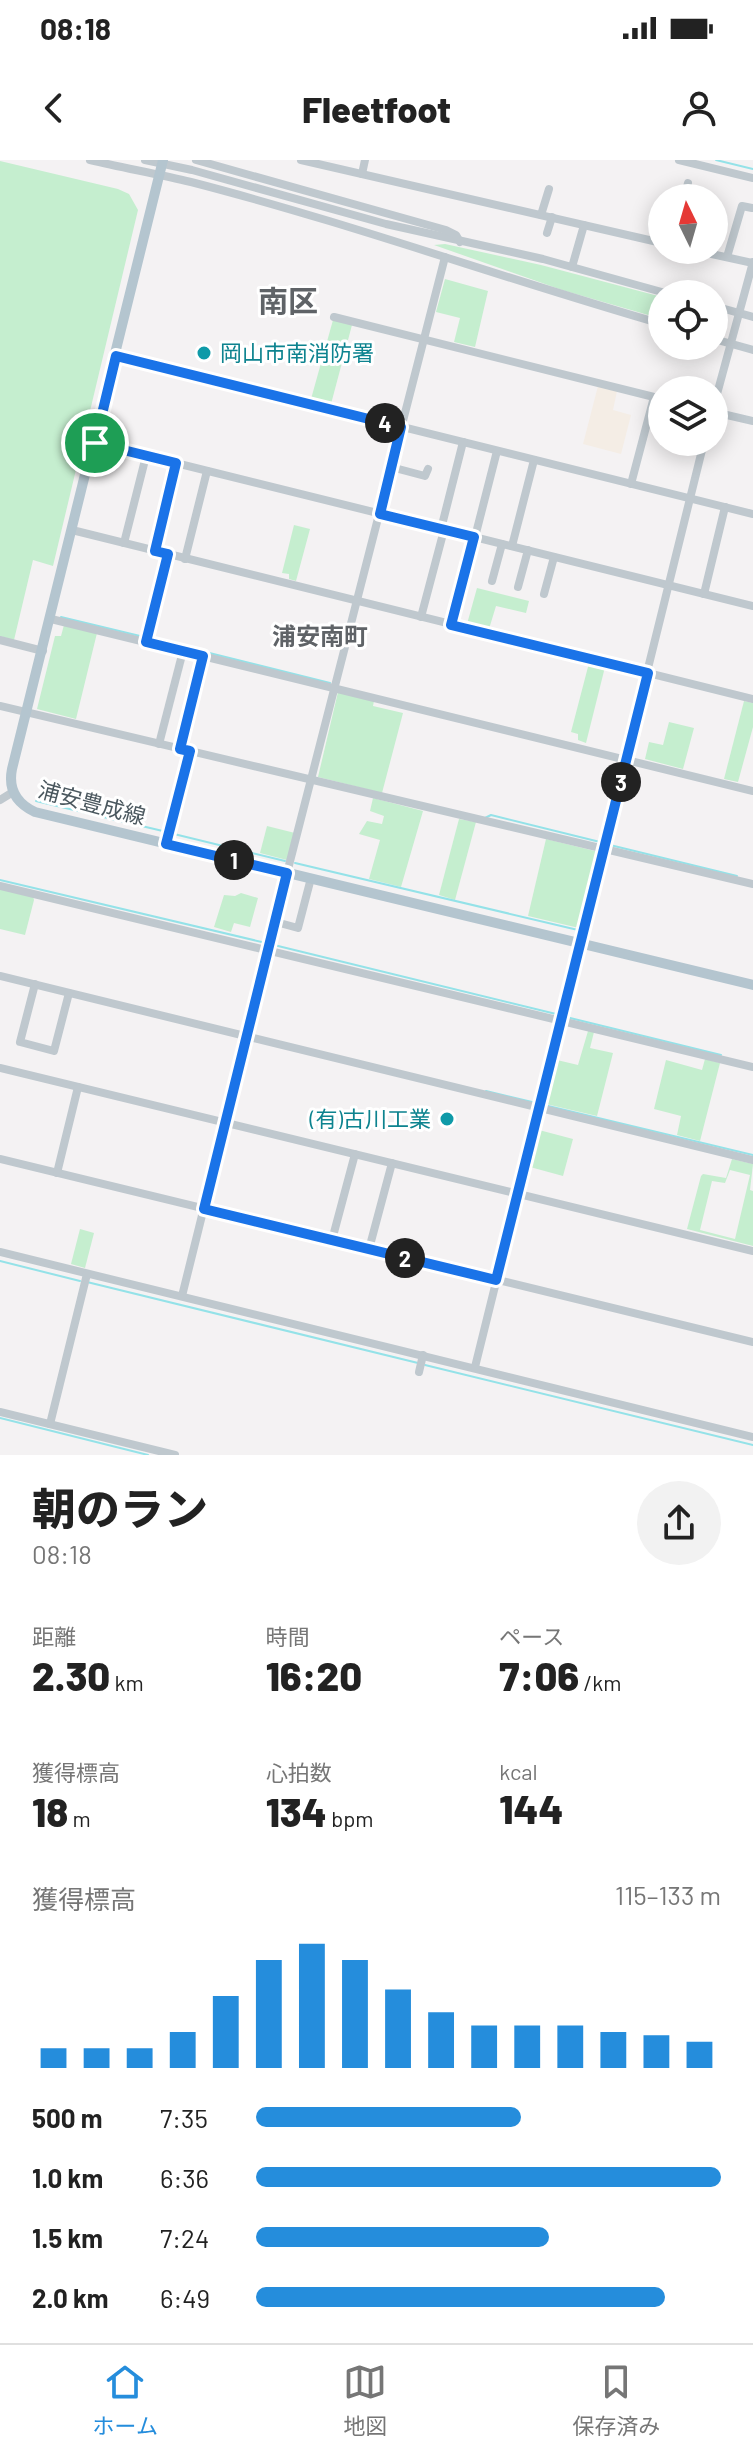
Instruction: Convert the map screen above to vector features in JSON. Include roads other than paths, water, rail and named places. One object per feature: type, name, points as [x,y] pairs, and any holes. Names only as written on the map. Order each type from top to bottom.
[{"type":"main road","name":"浦安豊成線","points":[[163,162],[43,651],[4,796],[35,812],[168,836],[287,873],[753,985]]},
{"type":"street","points":[[90,160],[248,198],[648,320]]},
{"type":"street","points":[[145,160],[224,174],[460,243],[572,267],[648,288]]},
{"type":"street","points":[[196,160],[224,174]]},
{"type":"street","points":[[301,160],[648,240]]},
{"type":"street","points":[[362,174],[365,160]]},
{"type":"street","points":[[679,160],[753,178]]},
{"type":"street","points":[[541,215],[549,189]]},
{"type":"street","points":[[728,254],[742,206],[752,208]]},
{"type":"street","points":[[547,233],[552,217]]},
{"type":"street","points":[[572,267],[584,225]]},
{"type":"street","points":[[182,1296],[445,257]]},
{"type":"street","points":[[721,376],[753,262],[728,257]]},
{"type":"street","points":[[728,310],[753,317]]},
{"type":"street","points":[[334,317],[648,396]]},
{"type":"street","points":[[729,344],[753,350]]},
{"type":"street","points":[[116,356],[753,514]]},
{"type":"street","points":[[728,415],[753,421]]},
{"type":"street","points":[[632,482],[648,430]]},
{"type":"street","points":[[421,615],[463,442]]},
{"type":"street","points":[[95,443],[753,606]]},
{"type":"street","points":[[452,623],[497,451]]},
{"type":"street","points":[[124,543],[146,456]]},
{"type":"street","points":[[475,1367],[701,456]]},
{"type":"street","points":[[492,581],[510,544],[534,460]]},
{"type":"street","points":[[155,551],[176,463]]},
{"type":"street","points":[[391,467],[425,476],[428,469]]},
{"type":"street","points":[[185,559],[207,471]]},
{"type":"street","points":[[704,592],[725,507]]},
{"type":"street","points":[[72,530],[753,699]]},
{"type":"street","points":[[518,587],[528,550]]},
{"type":"street","points":[[146,642],[168,554]]},
{"type":"street","points":[[544,594],[554,557]]},
{"type":"street","points":[[51,619],[753,791]]},
{"type":"street","points":[[0,640],[43,651]]},
{"type":"street","points":[[159,744],[183,651]]},
{"type":"street","points":[[168,836],[203,656]]},
{"type":"street","points":[[0,706],[753,884]]},
{"type":"street","points":[[276,922],[298,928],[311,878]]},
{"type":"street","points":[[0,886],[753,1067]]},
{"type":"street","points":[[0,976],[753,1160]]},
{"type":"street","points":[[35,984],[20,1042],[54,1051],[69,993]]},
{"type":"street","points":[[0,1068],[753,1251]]},
{"type":"street","points":[[57,1173],[78,1087]]},
{"type":"street","points":[[332,1240],[355,1154]]},
{"type":"street","points":[[0,1159],[753,1342]]},
{"type":"street","points":[[369,1249],[392,1163]]},
{"type":"street","points":[[0,1252],[85,1279],[137,1291],[182,1296],[421,1363],[475,1367],[752,1436]]},
{"type":"street","points":[[50,1424],[85,1279]]},
{"type":"street","points":[[0,1412],[175,1455]]},
{"type":"waterway","points":[[716,160],[753,169]]},
{"type":"waterway","points":[[61,617],[140,636]]},
{"type":"waterway","points":[[153,639],[330,683]]},
{"type":"waterway","points":[[36,801],[167,832]]},
{"type":"waterway","points":[[485,818],[491,815],[600,842]]},
{"type":"waterway","points":[[174,834],[285,861]]},
{"type":"waterway","points":[[610,845],[737,876]]},
{"type":"waterway","points":[[295,863],[578,930]]},
{"type":"waterway","points":[[0,880],[266,943]]},
{"type":"waterway","points":[[274,945],[556,1014]]},
{"type":"waterway","points":[[582,954],[566,1017],[721,1055]]},
{"type":"waterway","points":[[486,1091],[532,1102]]},
{"type":"waterway","points":[[544,1105],[753,1155]]},
{"type":"waterway","points":[[0,1261],[80,1281]]},
{"type":"waterway","points":[[87,1282],[418,1363]]},
{"type":"waterway","points":[[425,1365],[753,1445]]},
{"type":"waterway","points":[[0,1418],[148,1455]]},
{"type":"place","name":"岡山市南消防署","points":[[204,353]]},
{"type":"place","name":"(有)古川工業","points":[[447,1119]]},
{"type":"district","name":"南区","points":[[288,302]]},
{"type":"district","name":"浦安南町","points":[[320,637]]}]
